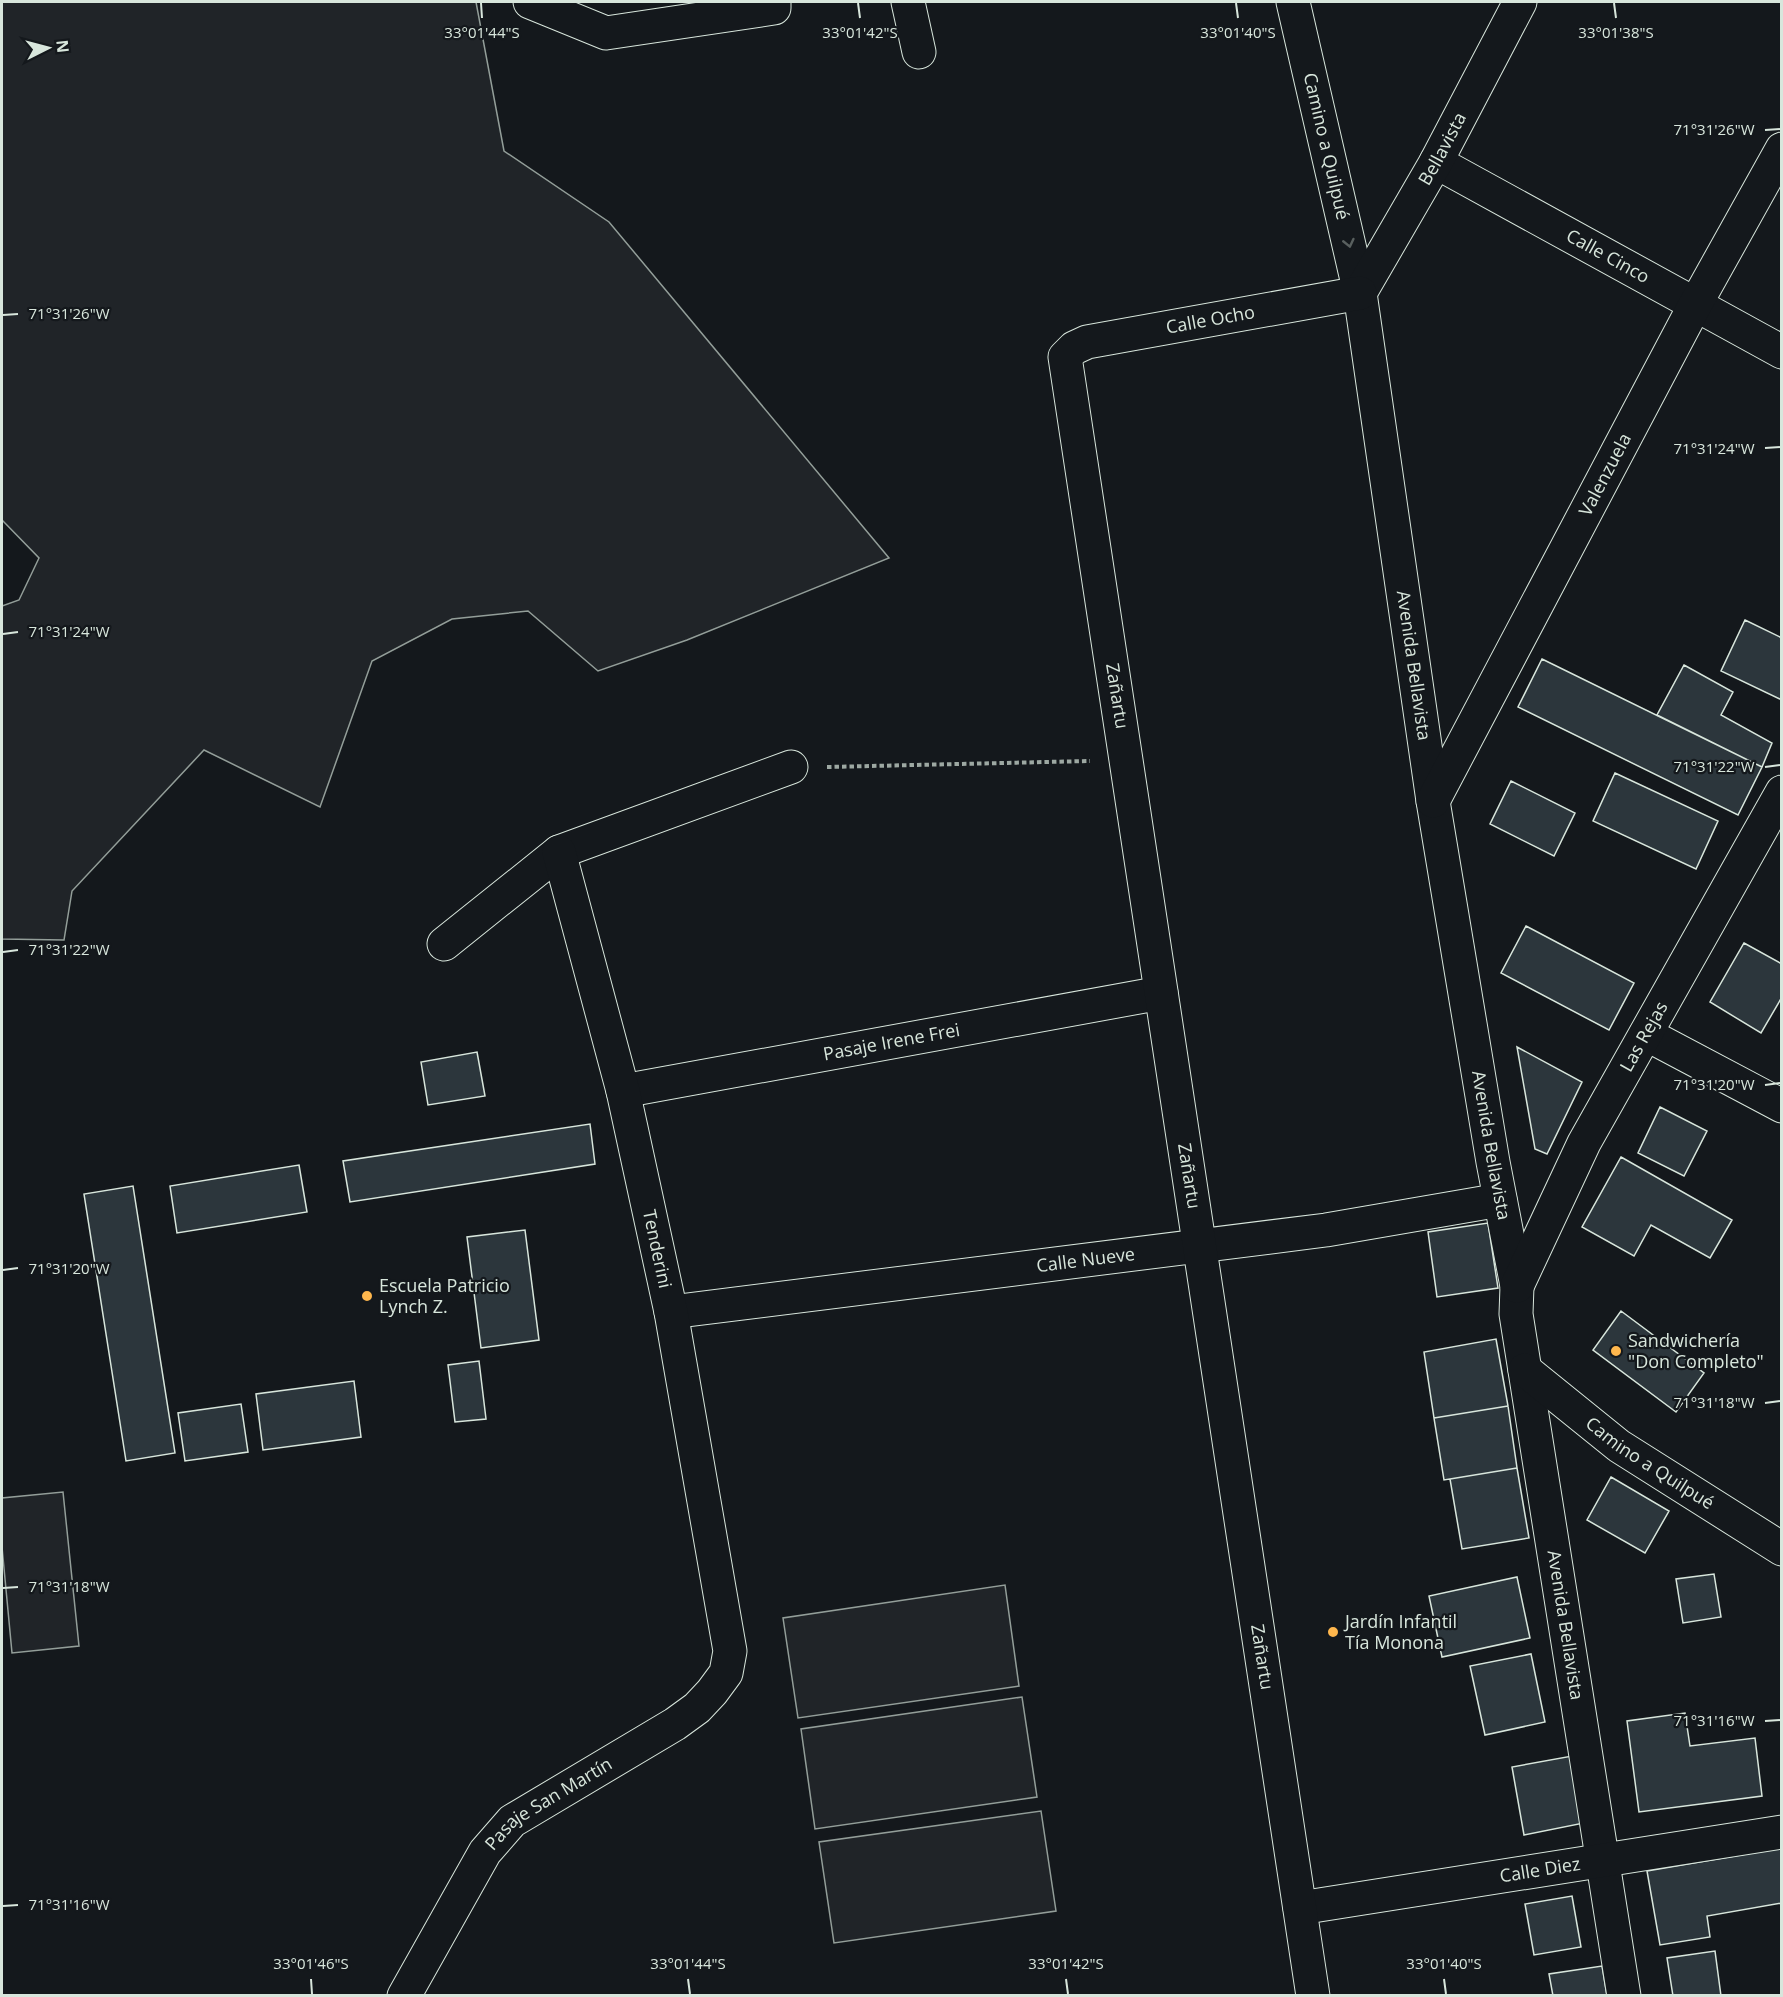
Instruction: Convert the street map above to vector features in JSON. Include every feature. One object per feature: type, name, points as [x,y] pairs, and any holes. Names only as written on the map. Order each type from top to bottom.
[{"type":"street","points":[[530,2],[606,33],[774,8],[774,2]]},
{"type":"street","points":[[908,2],[919,52]]},
{"type":"street","name":"Camino a Quilpué","points":[[1293,2],[1360,293]]},
{"type":"street","name":"Bellavista","points":[[1360,293],[1436,162],[1520,2]]},
{"type":"street","name":"Valenzuela","points":[[1433,801],[1695,305],[1782,149]]},
{"type":"street","name":"Calle Cinco","points":[[1436,162],[1782,352]]},
{"type":"street","name":"Calle Ocho","points":[[1065,357],[1074,348],[1087,342],[1360,293]]},
{"type":"street","name":"Avenida Bellavista","points":[[1360,293],[1433,801],[1500,1200],[1517,1286],[1516,1314],[1624,1995]]},
{"type":"street","name":"Zañartu","points":[[1065,357],[1313,1995]]},
{"type":"street","points":[[444,944],[559,852],[792,767]]},
{"type":"street","name":"Las Rejas","points":[[1517,1286],[1584,1143],[1782,792]]},
{"type":"street","name":"Tenderini","points":[[559,852],[623,1091],[671,1312],[730,1651]]},
{"type":"street","name":"Pasaje Irene Frei","points":[[623,1091],[1161,993]]},
{"type":"street","points":[[1646,1034],[1782,1106]]},
{"type":"street","name":"Calle Nueve","points":[[671,1312],[1326,1230],[1500,1200]]},
{"type":"street","name":"Camino a Quilpué","points":[[1525,1370],[1619,1446],[1782,1549]]},
{"type":"street","name":"Pasaje San Martín","points":[[404,1995],[485,1852],[512,1821],[675,1724],[697,1708],[726,1673],[730,1651]]},
{"type":"street","name":"Calle Diez","points":[[1300,1908],[1782,1832]]},
{"type":"path","points":[[792,767],[1127,760]]},
{"type":"shaded area","points":[[2,2],[476,2],[504,151],[609,222],[889,558],[687,640],[598,671],[528,611],[452,619],[372,661],[320,807],[204,750],[72,891],[64,940],[2,939],[2,606],[19,600],[39,558],[2,520]]},
{"type":"shaded area","points":[[63,1492],[79,1646],[12,1653],[2,1547],[2,1498]]},
{"type":"shaded area","points":[[1005,1585],[1019,1686],[798,1718],[783,1618]]},
{"type":"shaded area","points":[[1022,1697],[1037,1797],[815,1829],[801,1729]]},
{"type":"shaded area","points":[[1041,1811],[1056,1911],[834,1943],[819,1842]]},
{"type":"building","points":[[1745,620],[1782,638],[1782,700],[1721,671]]},
{"type":"building","points":[[1542,659],[1762,767],[1738,815],[1518,707]]},
{"type":"building","points":[[1684,665],[1733,692],[1721,715],[1772,743],[1762,767],[1657,715]]},
{"type":"building","points":[[1615,773],[1718,821],[1696,869],[1593,821]]},
{"type":"building","points":[[1511,781],[1575,813],[1554,856],[1490,824]]},
{"type":"building","points":[[1526,926],[1634,983],[1609,1030],[1501,973]]},
{"type":"building","points":[[1744,943],[1782,964],[1782,997],[1761,1033],[1710,1002]]},
{"type":"building","points":[[1517,1047],[1582,1082],[1547,1154],[1535,1149]]},
{"type":"building","points":[[477,1052],[485,1096],[428,1105],[421,1062]]},
{"type":"building","points":[[1660,1107],[1707,1131],[1684,1176],[1638,1153]]},
{"type":"building","points":[[590,1124],[595,1164],[350,1202],[343,1161]]},
{"type":"building","points":[[1621,1157],[1732,1220],[1710,1258],[1651,1225],[1634,1256],[1582,1227]]},
{"type":"building","points":[[299,1165],[307,1212],[177,1233],[170,1186]]},
{"type":"building","points":[[133,1186],[175,1453],[126,1461],[84,1194]]},
{"type":"building","points":[[1488,1223],[1498,1288],[1437,1297],[1428,1232]]},
{"type":"building","points":[[525,1230],[539,1340],[481,1348],[467,1237]]},
{"type":"building","points":[[1621,1311],[1704,1373],[1676,1412],[1593,1350]]},
{"type":"building","points":[[1496,1339],[1508,1406],[1434,1418],[1424,1352]]},
{"type":"building","points":[[479,1361],[486,1419],[455,1422],[448,1365]]},
{"type":"building","points":[[354,1381],[361,1437],[263,1450],[256,1394]]},
{"type":"building","points":[[241,1404],[248,1452],[185,1461],[178,1413]]},
{"type":"building","points":[[1508,1406],[1517,1468],[1444,1480],[1434,1418]]},
{"type":"building","points":[[1517,1468],[1529,1538],[1462,1549],[1450,1479]]},
{"type":"building","points":[[1611,1477],[1669,1511],[1645,1553],[1587,1520]]},
{"type":"building","points":[[1714,1574],[1721,1617],[1683,1623],[1676,1579]]},
{"type":"building","points":[[1517,1577],[1530,1638],[1442,1657],[1429,1596]]},
{"type":"building","points":[[1531,1654],[1545,1722],[1485,1735],[1470,1666]]},
{"type":"building","points":[[1685,1713],[1690,1746],[1755,1738],[1762,1796],[1639,1812],[1627,1721]]},
{"type":"building","points":[[1572,1756],[1584,1823],[1524,1835],[1512,1767]]},
{"type":"building","points":[[1782,1848],[1782,1903],[1707,1916],[1710,1937],[1660,1945],[1647,1871]]},
{"type":"building","points":[[1572,1896],[1581,1947],[1534,1955],[1525,1904]]},
{"type":"building","points":[[1715,1951],[1721,1996],[1673,1996],[1667,1958]]},
{"type":"building","points":[[1602,1966],[1607,1996],[1553,1996],[1549,1974]]},
{"type":"place","name":"Escuela Patricio Lynch Z.","points":[[367,1296]]},
{"type":"place","name":"Sandwichería \"Don Completo\"","points":[[1616,1351]]},
{"type":"place","name":"Jardín Infantil Tía Monona","points":[[1333,1632]]}]
